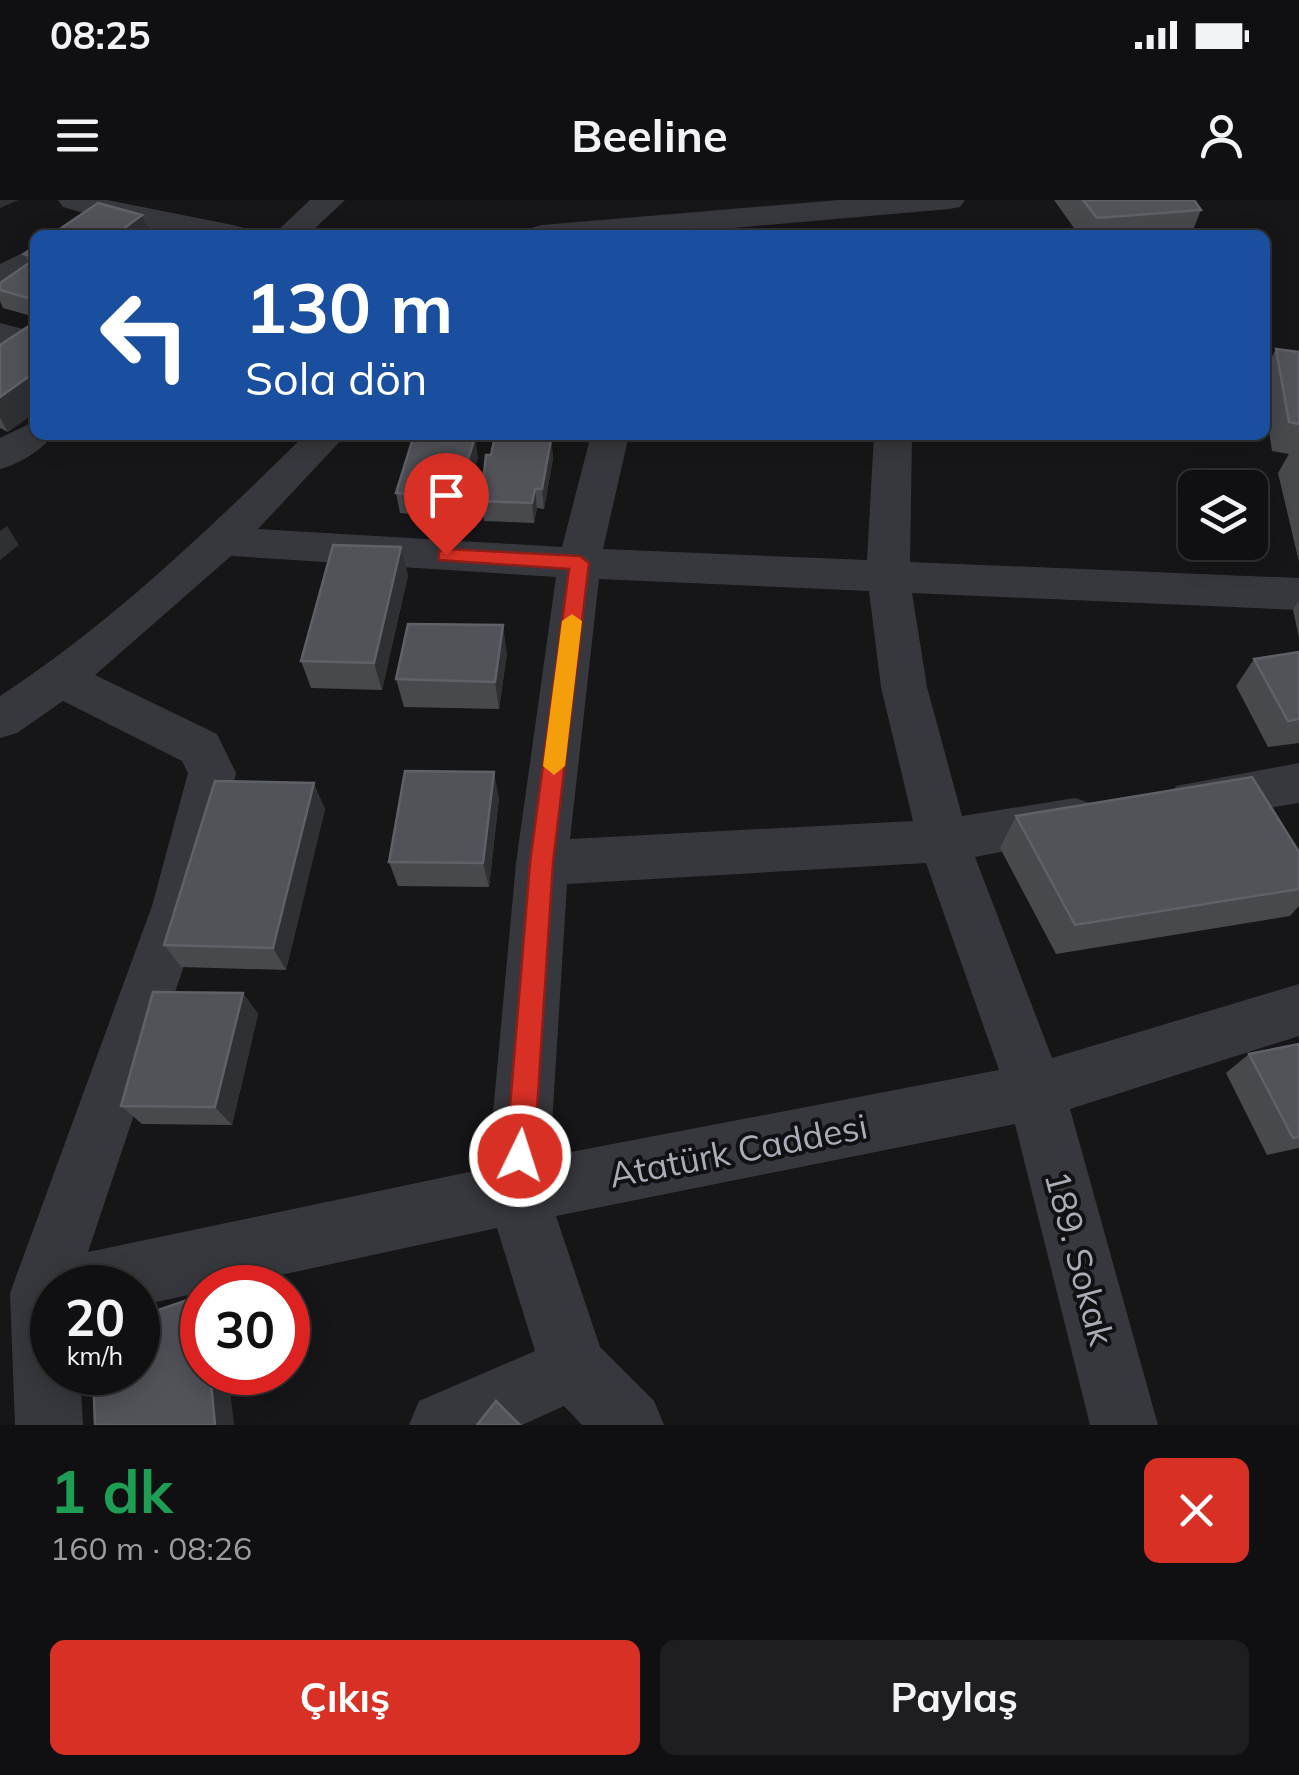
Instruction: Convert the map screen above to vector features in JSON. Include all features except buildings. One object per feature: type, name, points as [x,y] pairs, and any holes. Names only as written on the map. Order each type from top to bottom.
[{"type":"street","points":[[74,200],[108,212],[206,230]]},
{"type":"street","points":[[295,230],[329,200]]},
{"type":"street","points":[[557,230],[645,200]]},
{"type":"street","points":[[600,230],[949,200]]},
{"type":"street","points":[[78,230],[108,212]]},
{"type":"street","points":[[0,280],[30,261]]},
{"type":"street","points":[[0,334],[30,343]]},
{"type":"street","points":[[0,456],[30,436]]},
{"type":"street","points":[[0,720],[61,679],[222,541],[322,440]]},
{"type":"street","points":[[609,440],[580,563],[542,863],[518,1193],[574,1368],[630,1425]]},
{"type":"street","name":"189. Sokak","points":[[893,440],[888,575],[904,687],[943,841],[1036,1091],[1124,1425]]},
{"type":"street","points":[[222,541],[580,563],[1299,594]]},
{"type":"street","points":[[51,1265],[178,906],[212,773],[200,748],[61,679]]},
{"type":"street","points":[[542,863],[943,841],[1299,783]]},
{"type":"street","name":"Atatürk Caddesi","points":[[160,1269],[518,1193],[1036,1091],[1294,1015]]},
{"type":"street","points":[[443,1425],[574,1368]]},
{"type":"street","points":[[48,1395],[50,1425]]},
{"type":"slow traffic","points":[[554,766],[572,621]]},
{"type":"route","points":[[446,555],[580,563],[542,863],[520,1156]]}]
